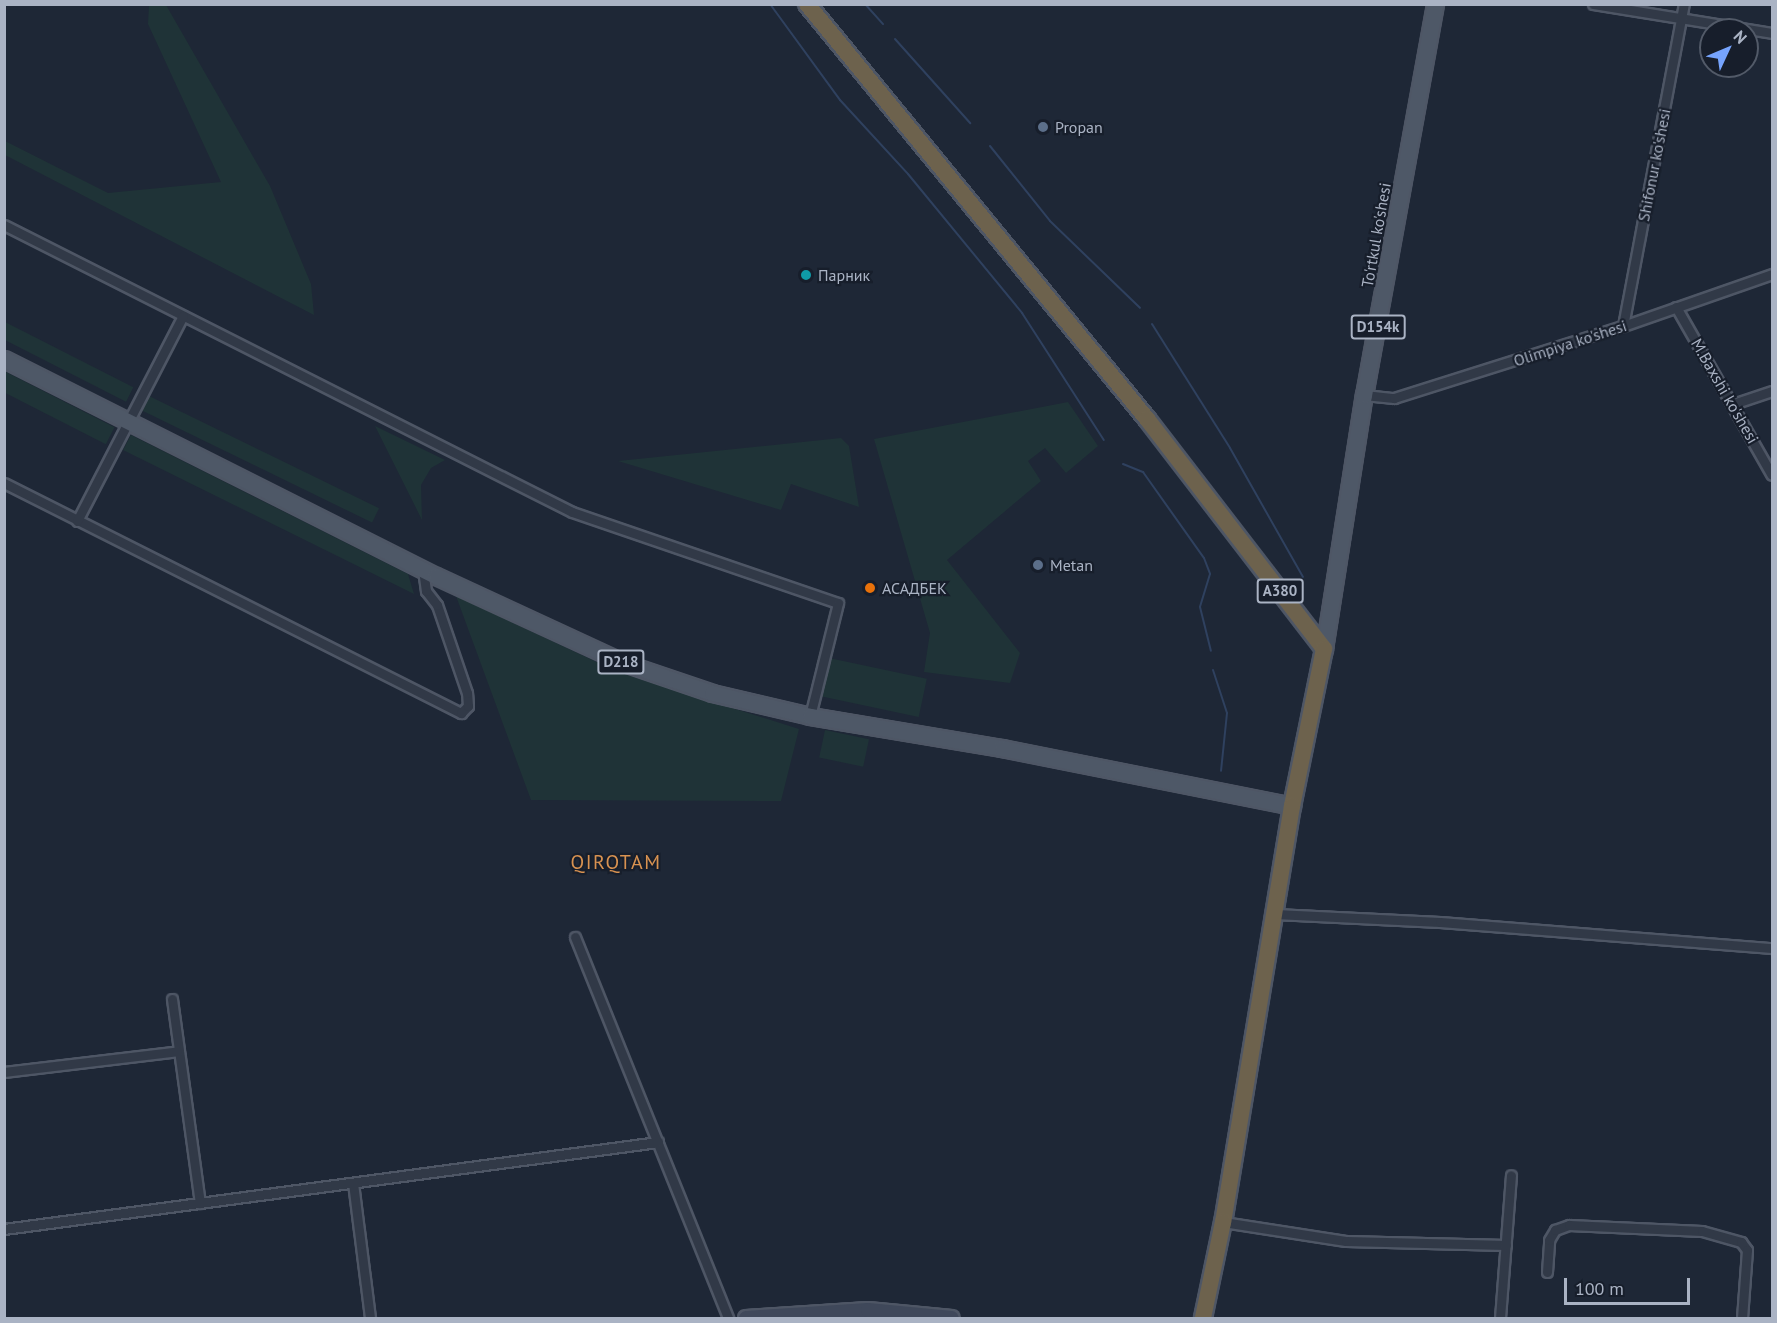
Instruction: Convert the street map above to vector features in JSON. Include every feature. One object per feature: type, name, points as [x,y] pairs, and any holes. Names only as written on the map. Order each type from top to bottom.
[{"type":"highway","name":"A380","points":[[807,4],[1147,419],[1324,650]]},
{"type":"highway","points":[[1203,1318],[1223,1222],[1292,806],[1324,650]]},
{"type":"main road","name":"To'rtkul ko'shesi","points":[[1324,650],[1364,395],[1434,4]]},
{"type":"main road","name":"D218","points":[[4,359],[423,569],[624,663],[712,693],[810,716],[1013,750],[1292,806]]},
{"type":"street","points":[[1593,4],[1682,16],[1773,33]]},
{"type":"street","name":"Shifonur ko'shesi","points":[[1623,326],[1684,4]]},
{"type":"street","points":[[4,225],[572,512],[838,603],[810,716]]},
{"type":"street","name":"Olimpiya ko'shesi","points":[[1364,395],[1394,398],[1623,326],[1773,274]]},
{"type":"street","name":"M.Baxshi ko'shesi","points":[[1676,307],[1773,475]]},
{"type":"street","points":[[77,521],[183,316]]},
{"type":"street","points":[[1733,404],[1773,391]]},
{"type":"street","points":[[4,483],[461,713],[468,706],[467,693],[437,605],[426,591],[423,569]]},
{"type":"street","points":[[1275,914],[1440,922],[1773,948]]},
{"type":"street","points":[[575,937],[593,990],[658,1142],[728,1318]]},
{"type":"street","points":[[171,999],[200,1203]]},
{"type":"street","points":[[4,1072],[179,1051]]},
{"type":"street","points":[[4,1229],[658,1142]]},
{"type":"street","points":[[1500,1318],[1511,1175]]},
{"type":"street","points":[[352,1183],[370,1318]]},
{"type":"street","points":[[1223,1222],[1346,1241],[1506,1245]]},
{"type":"street","points":[[1547,1272],[1549,1240],[1555,1230],[1569,1225],[1702,1231],[1742,1242],[1747,1250],[1742,1318]]},
{"type":"street","points":[[746,1318],[868,1310],[952,1318]]},
{"type":"green space","points":[[149,5],[166,5],[270,186],[311,284],[314,315],[5,155],[5,141],[108,193],[221,182],[148,24]]},
{"type":"green space","points":[[5,322],[133,387],[126,402],[4,339]]},
{"type":"green space","points":[[4,371],[114,427],[106,444],[4,392]]},
{"type":"green space","points":[[149,396],[379,508],[372,523],[142,410]]},
{"type":"green space","points":[[1068,402],[1098,446],[1066,473],[1045,448],[1028,461],[1041,481],[947,560],[1020,653],[1010,683],[924,672],[930,633],[874,439]]},
{"type":"green space","points":[[375,426],[445,460],[431,468],[421,485],[422,520]]},
{"type":"green space","points":[[131,435],[408,574],[414,594],[123,450]]},
{"type":"green space","points":[[841,438],[849,446],[859,507],[791,484],[781,510],[618,461]]},
{"type":"green space","points":[[456,596],[618,672],[799,729],[781,801],[531,800]]},
{"type":"green space","points":[[829,658],[927,679],[919,717],[821,696]]},
{"type":"green space","points":[[825,730],[869,739],[863,767],[819,757]]},
{"type":"waterway","points":[[770,4],[840,100],[908,174],[1022,313],[1104,440]]},
{"type":"waterway","points":[[865,4],[883,24]]},
{"type":"waterway","points":[[895,39],[970,123]]},
{"type":"waterway","points":[[990,146],[1050,221],[1140,308]]},
{"type":"waterway","points":[[1152,324],[1230,448],[1303,577]]},
{"type":"waterway","points":[[1123,464],[1143,472],[1204,558],[1210,574],[1200,607],[1211,651]]},
{"type":"waterway","points":[[1213,670],[1227,713],[1221,771]]},
{"type":"place","name":"Propan","points":[[1043,127]]},
{"type":"place","name":"Парник","points":[[806,275]]},
{"type":"place","name":"Metan","points":[[1038,565]]},
{"type":"place","name":"АСАДБЕК","points":[[870,588]]},
{"type":"district","name":"QIRQTAM","points":[[616,862]]}]
